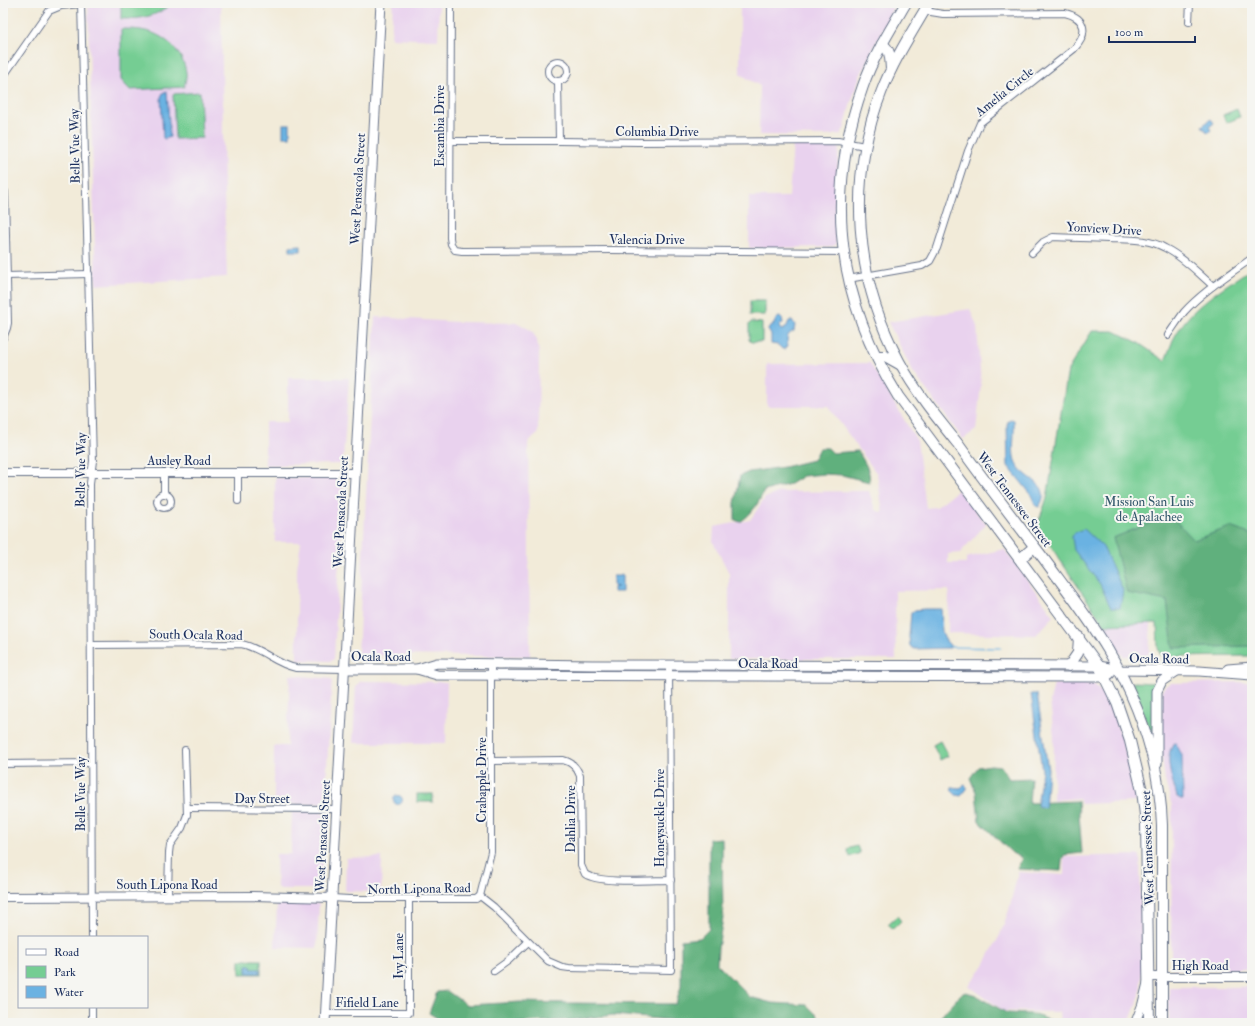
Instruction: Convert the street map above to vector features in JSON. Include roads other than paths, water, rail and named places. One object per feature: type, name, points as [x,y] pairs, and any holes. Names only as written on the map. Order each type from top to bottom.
[{"type":"main road","name":"West Pensacola Street","points":[[324,1023],[381,3]]},
{"type":"main road","name":"West Tennessee Street","points":[[906,3],[882,44],[863,85],[852,120],[847,143],[840,200],[843,252],[848,278],[859,318],[884,374],[918,423],[1079,637],[1105,676],[1117,703],[1130,741],[1142,791],[1146,822],[1149,1023]]},
{"type":"main road","name":"West Tennessee Street","points":[[927,7],[891,69],[880,93],[865,146],[860,180],[859,210],[862,246],[867,275],[876,309],[901,365],[933,413],[1090,622],[1119,670],[1141,720],[1157,772],[1161,798],[1162,1023]]},
{"type":"main road","points":[[882,44],[890,53],[891,69]]},
{"type":"main road","points":[[876,356],[885,356],[901,365]]},
{"type":"main road","points":[[918,423],[933,413]]},
{"type":"main road","points":[[1020,559],[1034,547]]},
{"type":"main road","points":[[1069,666],[1078,653],[1079,637]]},
{"type":"main road","name":"Ocala Road","points":[[417,669],[436,663],[491,663],[1099,666],[1119,670],[1248,671]]},
{"type":"main road","name":"Ocala Road","points":[[344,669],[417,669],[437,675],[1022,677],[1105,676],[1119,670]]},
{"type":"main road","points":[[1157,772],[1157,691],[1162,681],[1177,671]]},
{"type":"main road","points":[[1146,822],[1162,822]]},
{"type":"main road","points":[[1147,875],[1162,874]]},
{"type":"street","points":[[3,77],[6,68],[49,11],[61,6],[81,3]]},
{"type":"street","name":"Belle Vue Way","points":[[81,3],[93,461],[90,482],[92,936]]},
{"type":"street","name":"Escambia Drive","points":[[451,3],[450,238],[452,248]]},
{"type":"street","points":[[1189,22],[1190,3]]},
{"type":"street","name":"Amelia Circle","points":[[848,278],[911,269],[922,266],[930,261],[937,248],[968,151],[980,123],[1074,48],[1082,38],[1083,33],[1083,27],[1077,18],[1065,13],[943,14],[927,7]]},
{"type":"street","points":[[558,81],[559,141]]},
{"type":"street","name":"Columbia Drive","points":[[450,142],[838,141],[865,146]]},
{"type":"street","points":[[3,187],[8,323],[4,335]]},
{"type":"street","name":"Yonview Drive","points":[[1032,253],[1043,242],[1052,237],[1146,241],[1166,248],[1193,268],[1213,286]]},
{"type":"street","name":"Valencia Drive","points":[[452,248],[454,250],[462,251],[611,250],[843,252]]},
{"type":"street","points":[[1168,335],[1184,312],[1213,286],[1252,258]]},
{"type":"street","points":[[6,276],[89,274]]},
{"type":"street","points":[[238,472],[238,501]]},
{"type":"street","name":"Ausley Road","points":[[3,473],[355,473]]},
{"type":"street","points":[[164,473],[164,494]]},
{"type":"street","name":"South Ocala Road","points":[[91,645],[241,644],[256,649],[275,661],[289,667],[344,669]]},
{"type":"street","name":"Crabapple Drive","points":[[480,896],[491,852],[491,663]]},
{"type":"street","name":"Honeysuckle Drive","points":[[669,665],[671,970]]},
{"type":"street","points":[[1022,677],[1023,666]]},
{"type":"street","points":[[168,896],[169,853],[172,841],[182,828],[187,808],[186,750]]},
{"type":"street","name":"Dahlia Drive","points":[[491,760],[569,761],[578,770],[580,776],[581,865],[585,874],[594,878],[607,880],[670,880]]},
{"type":"street","points":[[3,764],[91,763]]},
{"type":"street","name":"Day Street","points":[[187,808],[337,809]]},
{"type":"street","name":"South Lipona Road","points":[[3,897],[275,896],[332,898]]},
{"type":"street","name":"North Lipona Road","points":[[332,898],[349,900],[476,899],[480,896],[494,907],[548,961],[562,967],[671,970]]},
{"type":"street","name":"Ivy Lane","points":[[409,899],[409,1013]]},
{"type":"street","points":[[494,971],[508,961],[528,942]]},
{"type":"street","points":[[1135,1023],[1142,1005],[1148,977]]},
{"type":"street","name":"High Road","points":[[1148,977],[1252,977]]},
{"type":"street","points":[[92,1008],[92,1023]]},
{"type":"street","name":"Fifield Lane","points":[[325,1013],[409,1013]]},
{"type":"water","points":[[167,92],[170,137],[165,139],[163,138],[161,97],[163,93]]},
{"type":"water","points":[[1211,119],[1214,123],[1209,127],[1211,130],[1208,133],[1202,126]]},
{"type":"water","points":[[283,124],[290,124],[290,137],[283,137]]},
{"type":"water","points":[[301,245],[301,251],[290,251],[290,246]]},
{"type":"water","points":[[779,317],[782,318],[783,323],[779,326],[782,330],[786,328],[789,321],[792,321],[795,325],[794,331],[790,333],[788,337],[788,346],[785,349],[782,349],[778,345],[771,344],[771,335],[768,330]]},
{"type":"water","points":[[1011,419],[1014,420],[1013,449],[1016,463],[1020,469],[1041,487],[1043,499],[1039,507],[1036,506],[1030,493],[1008,466],[1007,425],[1008,421]]},
{"type":"water","points":[[1084,529],[1103,547],[1123,590],[1120,608],[1111,608],[1100,584],[1074,550],[1072,537],[1075,532]]},
{"type":"water","points":[[622,575],[622,592],[613,592],[613,587],[618,587],[613,586],[613,576]]},
{"type":"water","points":[[941,609],[942,633],[950,645],[950,648],[914,649],[910,646],[909,636],[911,613],[915,610]]},
{"type":"water","points":[[1031,694],[1037,694],[1048,770],[1045,808],[1037,806],[1042,770]]},
{"type":"water","points":[[1175,742],[1182,755],[1183,800],[1177,797],[1169,762],[1171,748]]},
{"type":"water","points":[[965,785],[967,789],[961,796],[956,795],[951,790],[953,787],[960,788]]},
{"type":"water","points":[[398,795],[403,800],[398,805],[393,800]]},
{"type":"water","points":[[247,965],[251,965],[251,969],[260,969],[260,973],[247,973]]},
{"type":"waterway","points":[[950,647],[1001,648]]},
{"type":"park label","name":"Mission San Luis de Apalachee","points":[[1149,508]]}]
